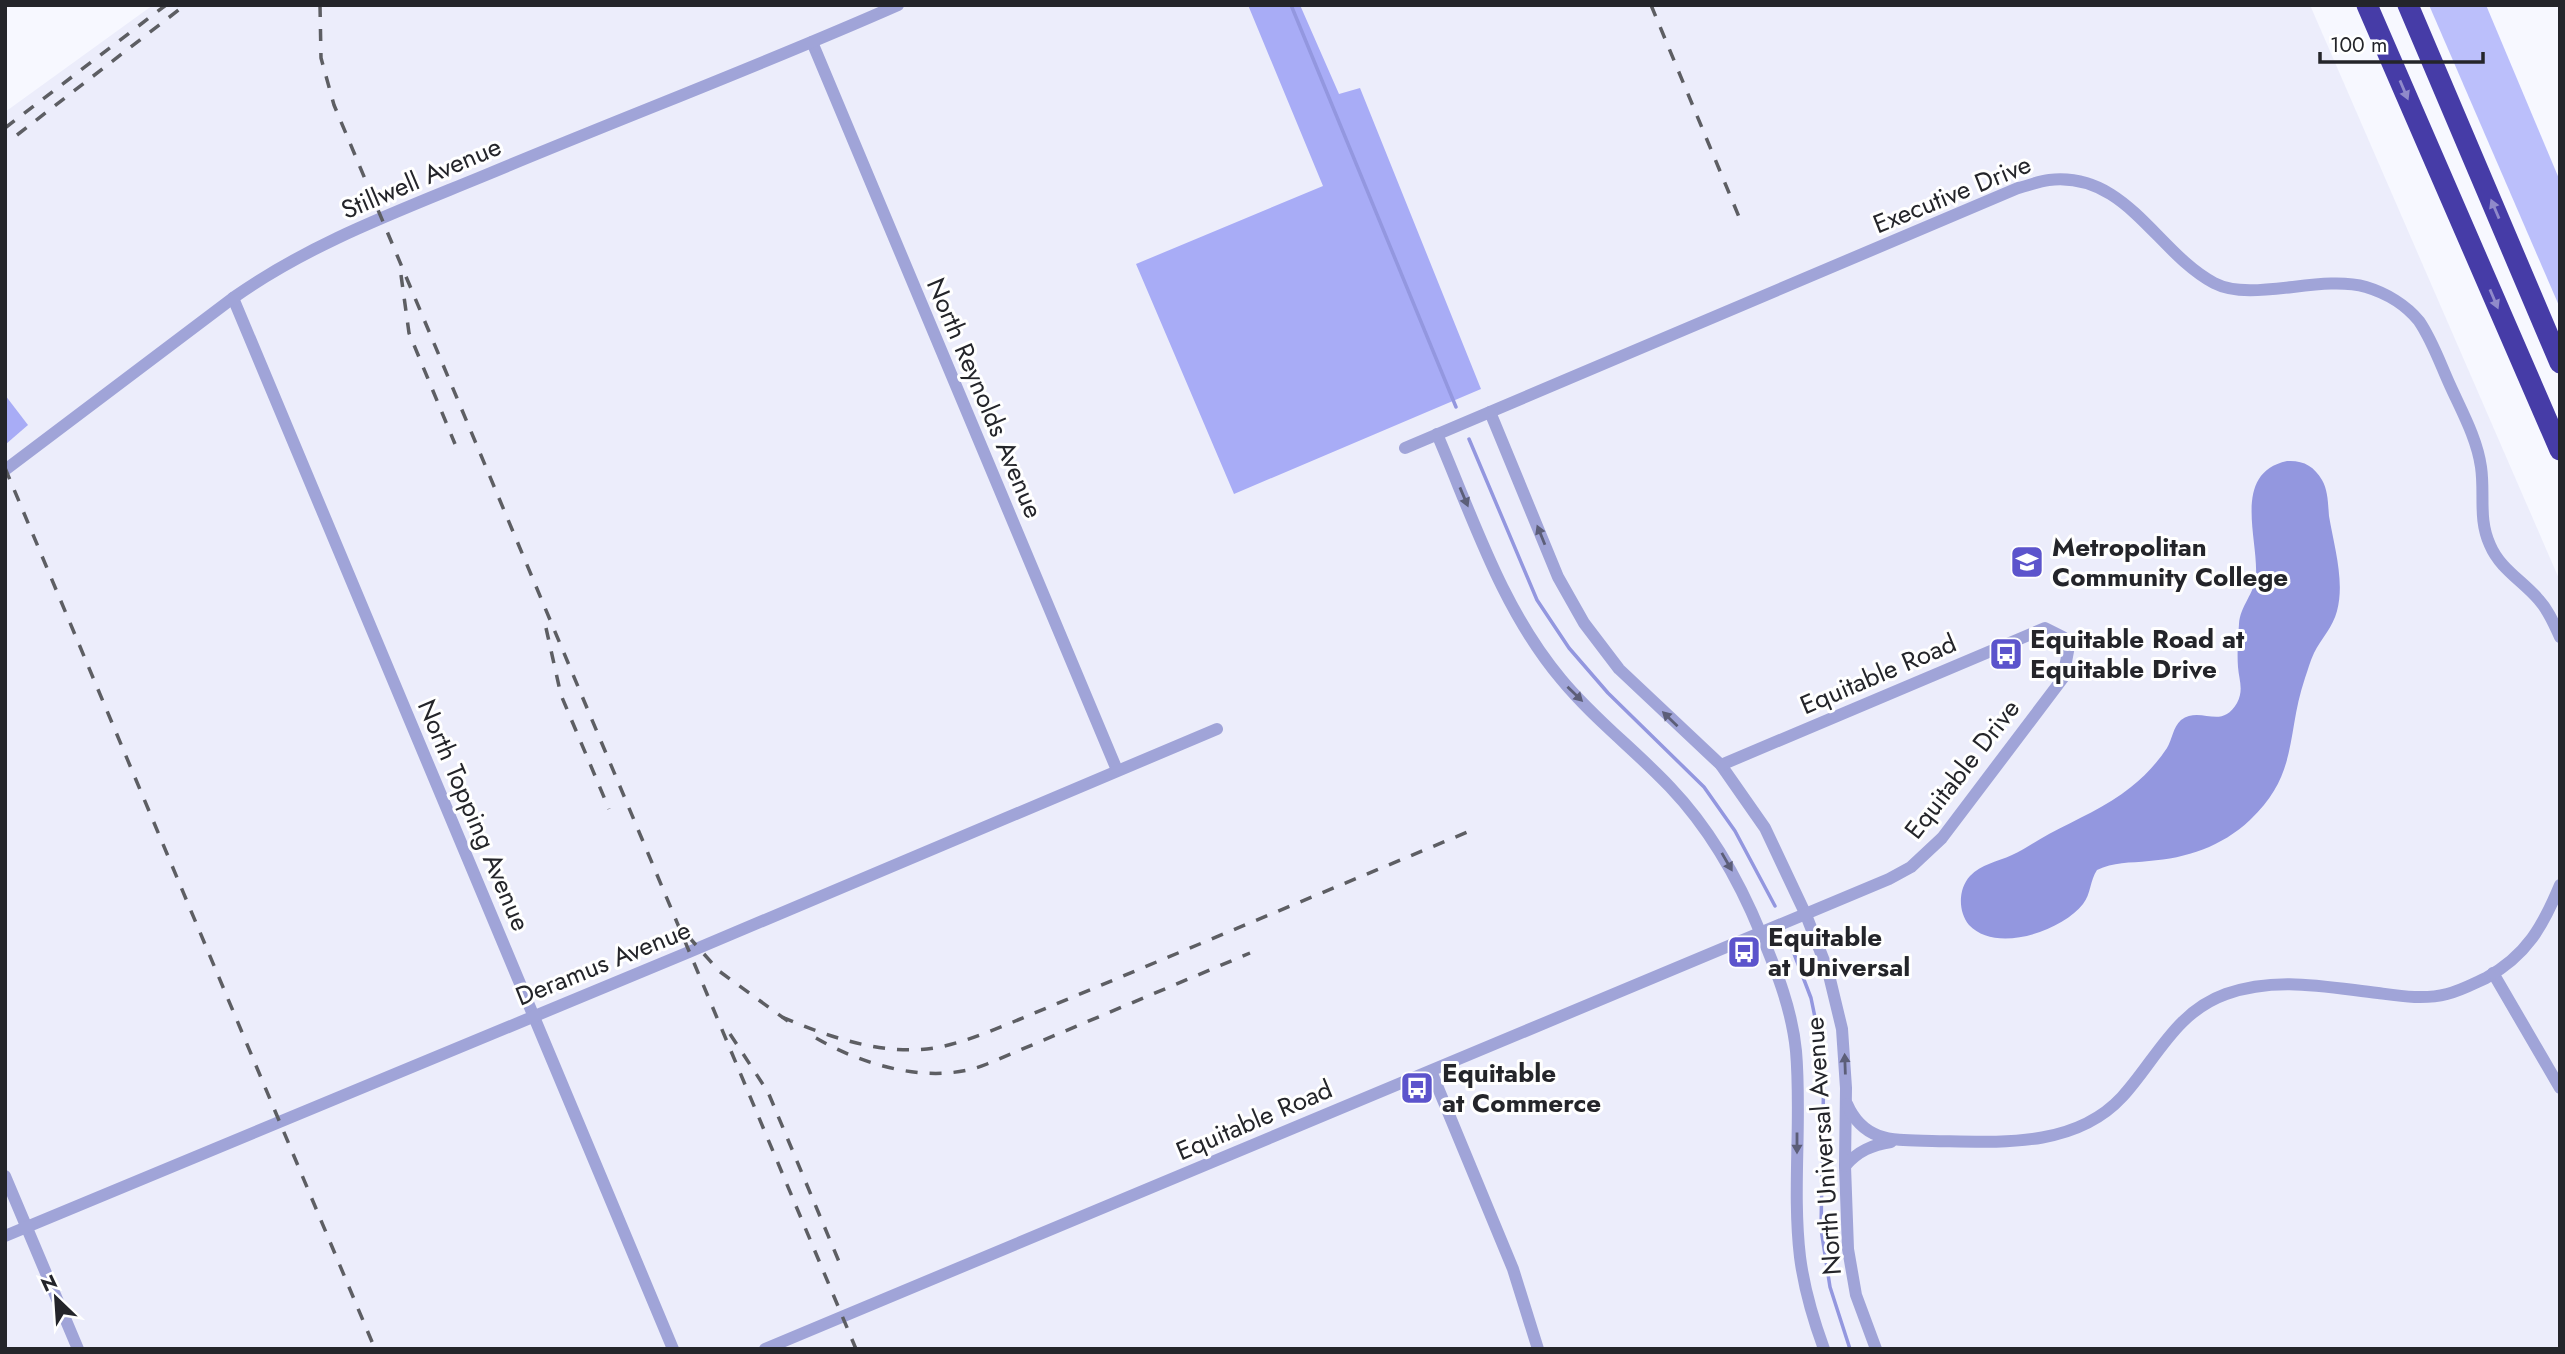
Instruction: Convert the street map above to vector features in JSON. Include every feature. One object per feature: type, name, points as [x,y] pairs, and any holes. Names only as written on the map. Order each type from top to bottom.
[{"type":"highway","points":[[2367,5],[2560,450]]},
{"type":"highway","points":[[2409,5],[2560,363]]},
{"type":"street","name":"Stillwell Avenue","points":[[5,470],[233,298],[296,258],[382,218],[898,5]]},
{"type":"street","name":"North Reynolds Avenue","points":[[812,42],[1117,770]]},
{"type":"street","name":"Executive Drive","points":[[1405,448],[2018,188],[2050,180],[2083,182],[2116,196],[2193,269],[2216,284],[2248,291],[2314,284],[2345,284],[2365,287],[2387,295],[2404,306],[2429,338],[2477,448],[2483,480],[2481,508],[2489,544],[2508,572],[2540,600],[2560,637]]},
{"type":"street","name":"North Topping Avenue","points":[[233,298],[673,1349]]},
{"type":"street","name":"North Universal Avenue","points":[[1490,412],[1558,577],[1584,623],[1619,669],[1721,765],[1765,828],[1783,861],[1806,915],[1837,1004],[1845,1054],[1846,1222],[1856,1295],[1876,1349]]},
{"type":"street","name":"North Universal Avenue","points":[[1437,434],[1503,588],[1534,643],[1562,681],[1671,787],[1697,817],[1730,866],[1761,933],[1782,988],[1796,1049],[1800,1256],[1806,1291],[1824,1349]]},
{"type":"street","name":"Equitable Road","points":[[1721,765],[2045,628],[2063,637],[2069,646],[2067,666]]},
{"type":"street","name":"Equitable Drive","points":[[1761,933],[1889,879],[1911,867],[1928,853],[2063,678],[2067,666]]},
{"type":"street","name":"Deramus Avenue","points":[[5,1236],[1217,729]]},
{"type":"street","points":[[1846,1103],[1863,1129],[1881,1137],[1901,1141],[1998,1142],[2028,1140],[2069,1131],[2094,1119],[2123,1096],[2176,1027],[2194,1010],[2210,1000],[2252,985],[2283,982],[2411,997],[2445,995],[2493,974],[2538,933],[2560,885]]},
{"type":"street","name":"Equitable Road","points":[[765,1349],[1761,933]]},
{"type":"street","points":[[2493,974],[2560,1088]]},
{"type":"street","points":[[1431,1072],[1514,1269],[1538,1349]]},
{"type":"street","points":[[1845,1166],[1853,1157],[1870,1147],[1901,1141]]},
{"type":"street","points":[[5,1176],[78,1349]]},
{"type":"shaded area","points":[[153,5],[2310,5],[2560,581],[2560,1349],[5,1349],[5,112]]},
{"type":"shaded area","points":[[1248,5],[1300,5],[1339,94],[1360,88],[1481,389],[1234,494],[1136,264],[1323,186]]},
{"type":"shaded area","points":[[2429,5],[2486,5],[2560,181],[2560,308]]},
{"type":"shaded area","points":[[5,395],[28,425],[6,444],[5,443]]},
{"type":"shaded area","points":[[2287,461],[2308,465],[2324,484],[2340,588],[2335,617],[2314,653],[2305,678],[2289,753],[2277,786],[2250,820],[2203,850],[2177,857],[2115,864],[2097,870],[2083,904],[2060,923],[2028,936],[1995,938],[1981,934],[1965,920],[1961,907],[1963,887],[1974,872],[2017,853],[2121,794],[2159,759],[2181,720],[2196,715],[2218,717],[2231,711],[2237,703],[2241,689],[2238,662],[2239,624],[2256,575],[2252,525],[2254,492],[2259,479],[2270,468]]},
{"type":"waterway","points":[[1291,5],[1456,407]]},
{"type":"waterway","points":[[1469,439],[1537,600],[1569,648],[1608,693],[1704,787],[1735,831],[1775,906]]},
{"type":"waterway","points":[[1788,938],[1811,998],[1824,1061],[1821,1229],[1830,1287],[1850,1349]]},
{"type":"railway","points":[[5,128],[166,5]]},
{"type":"railway","points":[[17,135],[185,5]]},
{"type":"railway","points":[[320,5],[321,58],[334,105],[856,1349]]},
{"type":"railway","points":[[1651,5],[1742,224]]},
{"type":"railway","points":[[401,275],[409,333],[455,444]]},
{"type":"railway","points":[[5,468],[375,1349]]},
{"type":"railway","points":[[546,628],[561,695],[609,809]]},
{"type":"railway","points":[[782,1017],[837,1038],[876,1047],[916,1050],[955,1043],[1013,1022],[1477,828]]},
{"type":"railway","points":[[688,936],[719,971],[789,1022]]},
{"type":"railway","points":[[816,1038],[855,1057],[899,1070],[922,1073],[966,1070],[987,1064],[1250,953]]},
{"type":"railway","points":[[730,1034],[768,1092],[840,1264]]},
{"type":"place","name":"Metropolitan Community College","points":[[2027,562]]},
{"type":"place","name":"Equitable Road at Equitable Drive","points":[[2006,654]]},
{"type":"place","name":"Equitable at Universal","points":[[1744,952]]},
{"type":"place","name":"Equitable at Commerce","points":[[1417,1088]]}]
